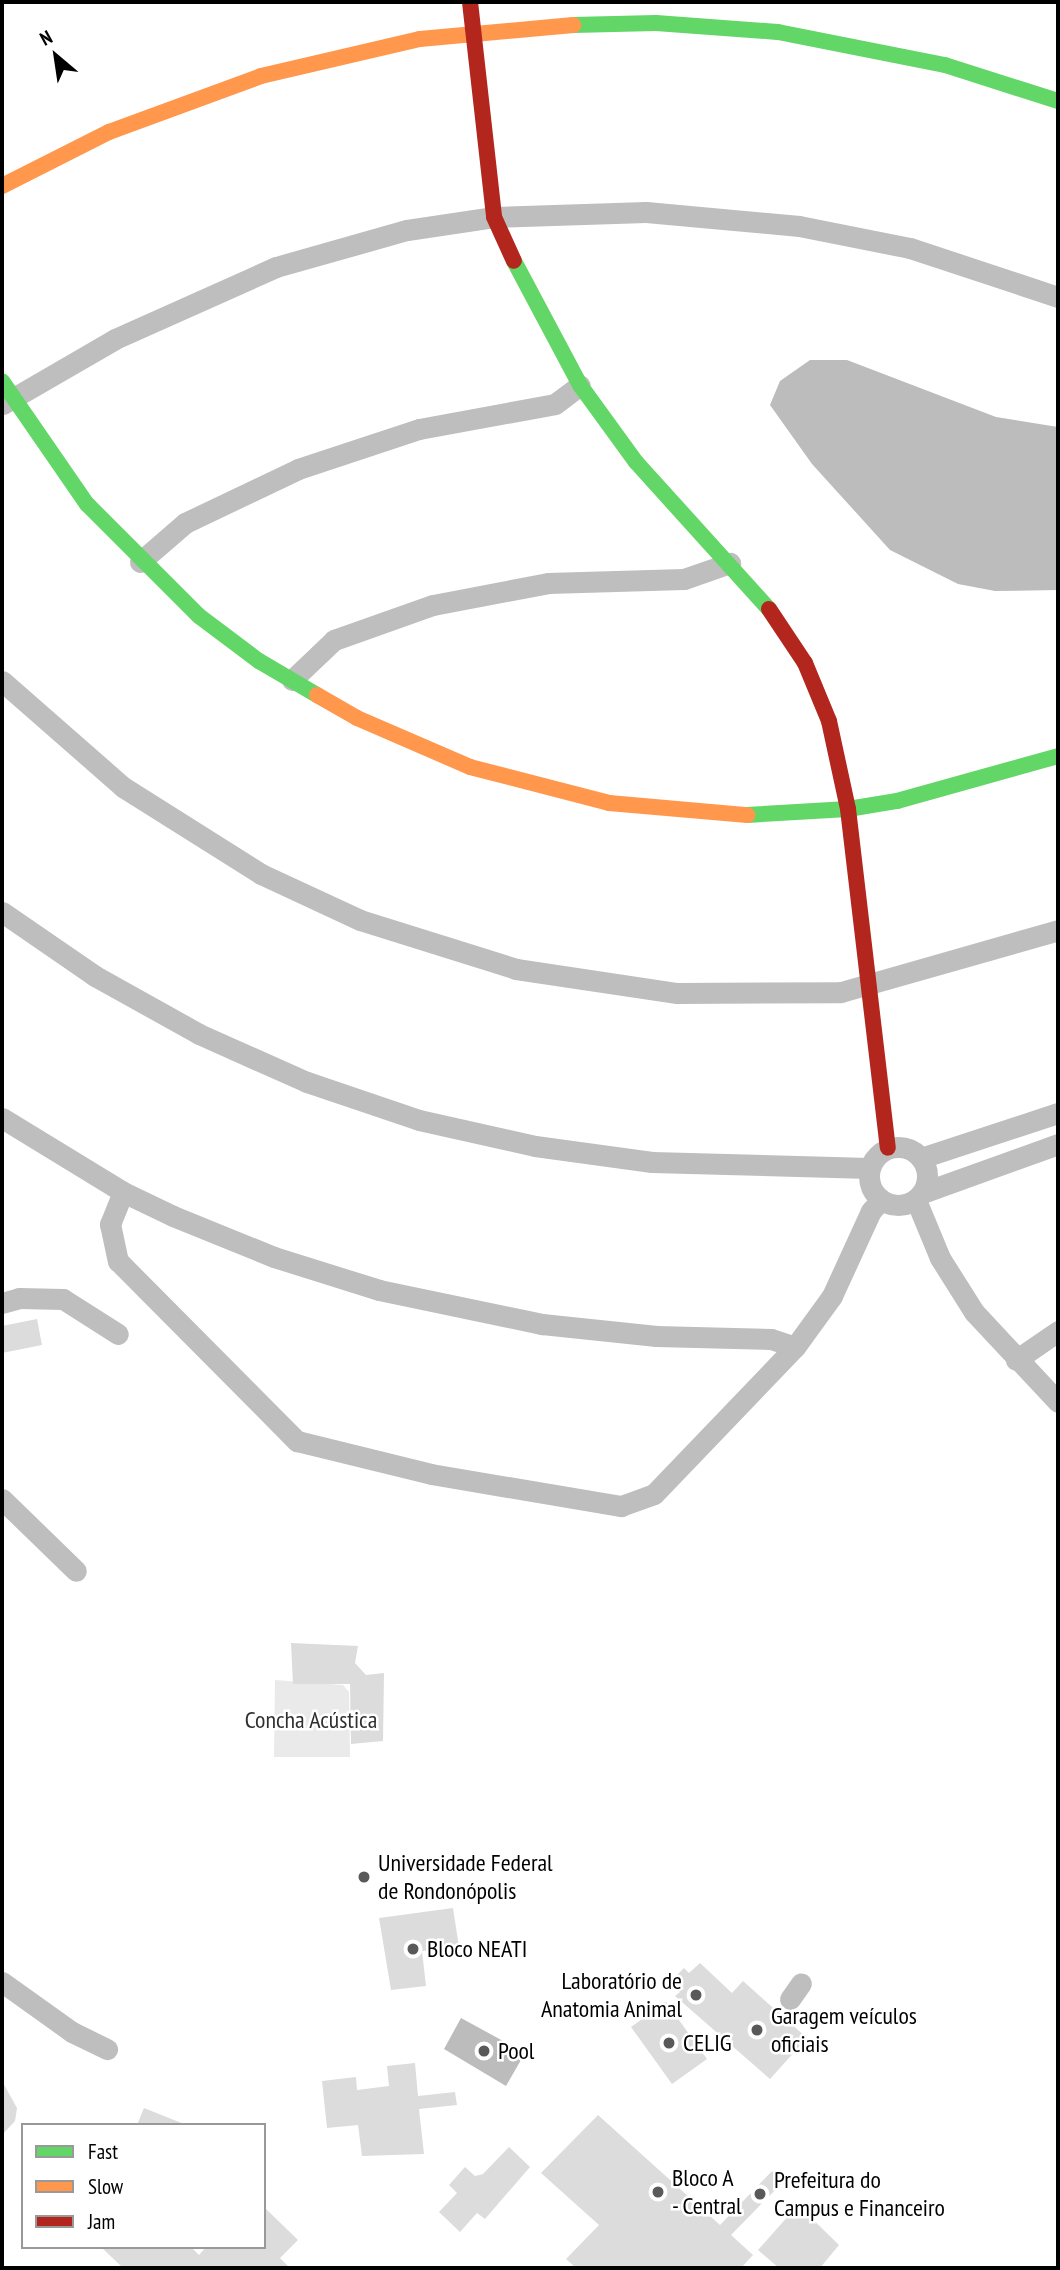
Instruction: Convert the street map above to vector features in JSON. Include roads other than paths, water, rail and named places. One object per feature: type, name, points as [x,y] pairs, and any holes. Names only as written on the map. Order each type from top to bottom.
[{"type":"street","points":[[470,2],[494,217],[533,303],[580,385],[666,497],[730,563],[771,611],[805,663],[829,721],[848,809],[888,1148]]},
{"type":"street","points":[[2,186],[109,132],[209,93],[340,55],[474,32],[595,23],[778,32],[934,62],[1058,101]]},
{"type":"street","points":[[1058,297],[921,251],[799,226],[646,212],[494,217],[407,230],[276,267],[146,323],[5,395],[63,474],[141,562],[199,616],[292,680],[425,750],[562,794],[704,814],[848,809],[897,801],[1058,756]]},
{"type":"street","points":[[141,562],[185,523],[298,469],[419,429],[555,404],[580,385]]},
{"type":"street","points":[[292,680],[334,640],[433,605],[548,583],[684,579],[730,563]]},
{"type":"street","points":[[2,681],[81,753],[168,818],[286,886],[411,939],[516,969],[623,988],[732,996],[841,992],[869,987],[979,950],[1058,930]]},
{"type":"street","points":[[2,912],[95,976],[199,1034],[307,1082],[419,1119],[535,1146],[641,1161],[869,1168]]},
{"type":"street","points":[[921,1158],[1058,1113]]},
{"type":"street","points":[[2,1118],[123,1192],[274,1257],[432,1303],[599,1332],[771,1339],[795,1347]]},
{"type":"street","points":[[1058,1144],[919,1196],[898,1206],[881,1200],[869,1186],[869,1168],[888,1148],[906,1148],[921,1158],[927,1175],[919,1196],[956,1286],[1016,1360],[1058,1402]]},
{"type":"street","points":[[123,1192],[110,1224],[118,1261],[297,1441],[431,1475],[621,1506],[638,1503],[654,1494],[795,1347],[832,1296],[871,1211],[881,1200]]},
{"type":"street","points":[[2,1303],[19,1298],[63,1299],[118,1334]]},
{"type":"street","points":[[1016,1360],[1058,1331]]},
{"type":"street","points":[[2,1499],[76,1571]]},
{"type":"street","points":[[2,1982],[72,2032],[107,2049]]},
{"type":"place","name":"Universidade Federal de Rondonópolis","points":[[364,1877]]},
{"type":"place","name":"Bloco NEATI","points":[[413,1949]]},
{"type":"place","name":"Laboratório de Anatomia Animal","points":[[696,1995]]},
{"type":"place","name":"Garagem veículos oficiais","points":[[757,2030]]},
{"type":"place","name":"CELIG","points":[[669,2043]]},
{"type":"place","name":"Pool","points":[[484,2051]]},
{"type":"place","name":"Bloco A - Central","points":[[658,2192]]},
{"type":"place","name":"Prefeitura do Campus e Financeiro","points":[[760,2194]]},
{"type":"park label","name":"Concha Acústica","points":[[311,1720]]}]
